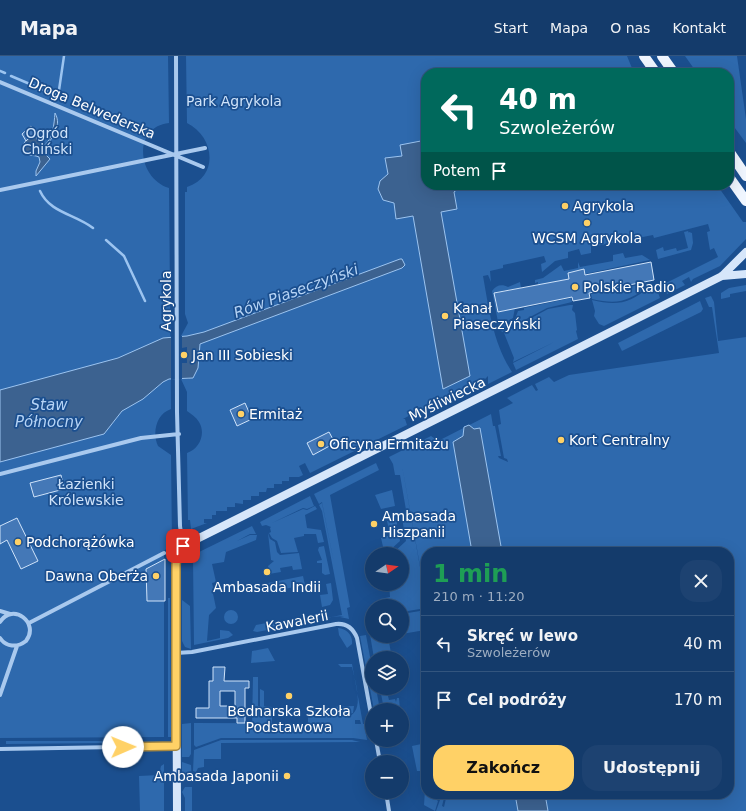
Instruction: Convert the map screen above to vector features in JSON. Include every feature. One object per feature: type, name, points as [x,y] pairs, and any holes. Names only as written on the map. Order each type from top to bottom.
[{"type":"main road","points":[[644,56],[652,68]]},
{"type":"main road","points":[[662,56],[670,68]]},
{"type":"main road","points":[[734,158],[746,176]]},
{"type":"main road","points":[[734,184],[746,201]]},
{"type":"street","name":"Agrykola","points":[[176,56],[177,380],[180,534],[183,546]]},
{"type":"street","name":"Droga Belwederska","points":[[0,82],[203,167]]},
{"type":"street","points":[[0,190],[144,162],[205,148]]},
{"type":"street","name":"Myśliwiecka","points":[[183,546],[722,276],[746,252]]},
{"type":"street","name":"Myśliwiecka","points":[[722,276],[746,274]]},
{"type":"street","points":[[0,474],[141,438],[179,434]]},
{"type":"street","points":[[176,811],[176,560],[183,546]]},
{"type":"street","points":[[29,623],[164,553]]},
{"type":"street","points":[[0,611],[22,616],[29,623],[30,630],[29,637],[24,643],[17,646],[7,644],[0,638]]},
{"type":"street","points":[[0,622],[10,614]]},
{"type":"street","name":"Kawalerii","points":[[176,653],[192,652],[336,624],[345,625],[352,630],[356,638],[369,703]]},
{"type":"street","points":[[0,695],[17,646]]},
{"type":"street","points":[[0,749],[176,746]]},
{"type":"street","points":[[387,799],[389,811]]},
{"type":"green space","name":"Łazienki Królewskie","points":[[0,56],[168,56],[169,123],[157,127],[149,133],[144,143],[143,153],[145,164],[150,174],[158,182],[169,188],[171,409],[166,411],[159,419],[155,435],[158,446],[171,455],[172,544],[164,551],[164,737],[0,738]]},
{"type":"green space","name":"Park Agrykola","points":[[186,56],[627,56],[632,68],[421,68],[421,190],[721,190],[743,222],[746,222],[746,239],[720,266],[693,279],[691,282],[689,277],[682,281],[685,285],[667,294],[665,288],[673,283],[672,282],[664,286],[664,284],[718,257],[714,248],[710,250],[707,232],[710,231],[708,224],[654,238],[653,235],[591,247],[591,253],[581,255],[579,249],[568,252],[568,258],[555,261],[542,272],[541,264],[546,262],[544,256],[503,265],[503,268],[490,271],[491,282],[488,275],[483,276],[490,313],[500,349],[512,372],[488,384],[488,376],[485,379],[484,378],[414,413],[403,419],[405,419],[407,425],[310,473],[305,463],[299,466],[303,475],[299,477],[289,477],[289,481],[282,481],[282,484],[274,484],[274,488],[267,488],[266,492],[259,492],[259,496],[251,496],[251,500],[243,500],[243,504],[235,503],[235,507],[227,507],[227,511],[216,511],[216,515],[212,515],[212,519],[204,519],[204,523],[207,523],[191,529],[190,520],[188,520],[187,453],[192,451],[198,444],[202,436],[202,431],[198,420],[187,411],[187,392],[181,379],[189,379],[188,336],[181,336],[188,323],[185,314],[185,192],[187,192],[187,187],[198,182],[205,174],[209,165],[210,156],[208,146],[203,137],[196,129],[187,123]]},
{"type":"green space","points":[[685,56],[737,56],[746,119],[746,143],[734,127],[734,68],[693,68]]},
{"type":"green space","points":[[688,231],[689,233],[692,233],[693,243],[691,250],[658,259],[656,250],[663,247],[664,251],[676,248],[677,251],[688,248],[684,232]]},
{"type":"green space","points":[[623,253],[625,258],[642,255],[650,260],[585,274],[584,269],[568,273],[569,279],[538,285],[538,282],[535,283],[535,280],[543,278],[561,265],[564,271],[578,268],[578,262],[580,267],[613,261],[613,255]]},
{"type":"green space","points":[[520,282],[521,288],[496,292],[495,302],[498,312],[515,308],[513,318],[508,321],[511,327],[513,326],[502,332],[499,327],[492,291],[495,287],[508,287]]},
{"type":"green space","points":[[650,283],[650,285],[636,295],[623,300],[610,302],[592,299],[591,294]]},
{"type":"green space","points":[[746,285],[746,291],[730,294],[730,297],[721,299],[721,293],[729,288]]},
{"type":"green space","points":[[649,287],[650,291],[657,290],[660,298],[604,326],[599,324],[594,316],[595,311],[592,300],[608,303],[622,302],[635,297]]},
{"type":"green space","points":[[711,296],[714,302],[718,341],[746,337],[746,811],[436,811],[439,799],[444,799],[442,806],[444,807],[446,799],[734,799],[734,547],[421,547],[421,571],[401,460],[393,464],[389,457],[431,436],[438,441],[491,414],[501,456],[498,456],[499,458],[508,462],[507,459],[504,458],[498,425],[501,424],[499,410],[513,403],[507,398],[532,385],[536,391],[538,390],[535,384],[549,377],[554,382],[569,375],[719,353],[712,307],[709,307],[705,298]]},
{"type":"green space","points":[[571,298],[572,302],[547,308],[518,324],[515,319],[518,311],[524,310],[524,308]]},
{"type":"green space","points":[[700,301],[703,309],[701,312],[622,351],[618,343]]},
{"type":"green space","points":[[573,305],[572,310],[575,313],[577,330],[575,332],[513,362],[514,358],[504,333],[548,309]]},
{"type":"green space","points":[[576,331],[578,339],[516,370],[513,363]]},
{"type":"green space","points":[[401,460],[421,573],[421,609],[409,611],[409,599],[380,599],[390,597],[390,591],[409,591],[409,547],[400,547],[406,541],[402,518],[406,514],[406,510],[400,475],[395,475],[393,464]]},
{"type":"green space","points":[[376,463],[379,470],[330,495],[350,607],[347,608],[349,619],[340,617],[344,616],[333,617],[342,615],[322,511],[319,505],[322,503],[335,568],[322,502],[319,504],[314,494]]},
{"type":"green space","points":[[392,490],[395,506],[381,509],[375,495]]},
{"type":"green space","points":[[310,496],[314,506],[307,509],[303,508],[272,523],[303,509],[307,510],[315,506],[317,509],[305,515],[307,528],[321,530],[324,542],[318,543],[316,534],[304,534],[304,536],[294,538],[298,552],[281,553],[277,541],[272,538],[269,533],[271,532],[271,527],[266,525],[262,526],[260,522]]},
{"type":"green space","points":[[396,512],[397,524],[390,532],[385,533],[389,530],[387,521],[389,521],[389,516],[391,513]]},
{"type":"green space","points":[[252,526],[256,534],[250,534],[237,541],[250,535],[257,535],[256,540],[226,552],[224,562],[212,564],[216,582],[212,583],[213,587],[216,586],[217,588],[212,589],[216,608],[209,615],[207,641],[220,638],[220,630],[229,631],[233,635],[228,638],[194,645],[193,559],[199,552]]},
{"type":"green space","points":[[398,529],[400,541],[393,547],[383,547],[381,538],[391,535]]},
{"type":"green space","points":[[268,533],[270,539],[275,542],[277,552],[280,555],[299,553],[302,569],[293,570],[292,566],[280,568],[281,572],[269,574],[268,566],[274,561],[271,560]]},
{"type":"green space","points":[[324,546],[330,574],[325,575],[322,573],[322,563],[317,563],[317,561],[322,560],[318,550],[319,547]]},
{"type":"green space","points":[[303,576],[305,585],[263,593],[262,591],[269,590],[268,583]]},
{"type":"green space","points":[[331,583],[333,600],[330,605],[322,607],[320,595],[328,594],[326,584]]},
{"type":"green space","points":[[168,598],[170,598],[171,737],[168,737]]},
{"type":"green space","points":[[182,600],[190,606],[191,649],[185,647],[182,641]]},
{"type":"green space","points":[[228,610],[234,610],[238,614],[238,620],[234,624],[228,624],[224,620],[224,614]]},
{"type":"green space","points":[[421,611],[419,613],[421,613],[421,631],[409,633],[409,613]]},
{"type":"green space","points":[[321,619],[257,632],[253,631],[256,625],[277,621],[279,627]]},
{"type":"green space","points":[[338,628],[347,631],[352,638],[352,644],[347,648],[339,635]]},
{"type":"green space","points":[[365,635],[365,643],[367,643],[369,651],[365,651],[365,662],[360,636]]},
{"type":"green space","points":[[371,643],[389,643],[391,651],[373,651]]},
{"type":"green space","points":[[268,648],[275,661],[251,663],[252,651]]},
{"type":"green space","points":[[338,664],[352,664],[354,677],[352,667],[341,667]]},
{"type":"green space","points":[[253,677],[258,677],[258,706],[260,706],[260,689],[264,691],[263,706],[272,707],[272,724],[252,724]]},
{"type":"green space","points":[[371,695],[377,695],[379,703],[373,703]]},
{"type":"green space","points":[[381,695],[388,695],[389,700],[395,699],[396,702],[397,698],[399,698],[399,703],[383,703]]},
{"type":"green space","points":[[358,698],[363,724],[361,724],[360,720],[355,720],[355,724],[308,724],[308,708],[354,706],[353,713],[355,711]],"holes":[[[353,713],[344,717],[344,715]]]},
{"type":"green space","points":[[191,723],[191,754],[189,757],[182,757],[182,724]]},
{"type":"green space","points":[[194,723],[364,724],[365,729],[365,740],[353,738],[221,738],[196,747],[194,745]]},
{"type":"green space","points":[[221,740],[352,740],[360,742],[221,743],[221,759],[204,759],[204,767],[198,768],[196,772],[193,771],[194,750]]},
{"type":"green space","points":[[6,741],[108,741],[108,743],[6,744]]},
{"type":"green space","points":[[421,744],[421,771],[417,771],[412,746]]},
{"type":"green space","points":[[182,762],[191,765],[192,781],[185,781],[182,779]]},
{"type":"green space","points":[[164,764],[164,811],[140,811],[139,776],[159,775],[161,766]]},
{"type":"green space","points":[[185,787],[192,787],[192,811],[185,811],[185,798],[182,792]]},
{"type":"green space","points":[[424,799],[436,799],[438,801],[435,811],[424,805]]},
{"type":"water","points":[[55,113],[58,123],[57,128],[44,149],[45,154],[50,159],[36,176],[36,171],[40,162],[39,157],[27,154],[23,149],[23,145],[37,130],[37,140],[45,145],[48,142],[54,126]]},
{"type":"water","name":"Kanał Piaseczyński","points":[[421,141],[421,190],[457,190],[454,192],[457,209],[441,212],[470,376],[443,389],[413,216],[396,219],[394,203],[383,200],[378,189],[380,181],[388,174],[385,158],[402,156],[400,145]]},
{"type":"water","name":"Staw Północny","points":[[402,259],[405,265],[402,268],[200,344],[198,368],[193,378],[169,379],[163,382],[143,399],[122,411],[104,434],[0,462],[0,390],[118,358],[163,338],[187,336],[204,332]]},
{"type":"water","points":[[469,425],[474,429],[480,428],[501,547],[471,547],[453,442],[463,436],[464,427]]},
{"type":"water","points":[[516,799],[546,799],[548,811],[518,811]]},
{"type":"pier","points":[[171,336],[182,336],[182,348],[187,347],[187,363],[182,363],[182,379],[171,380]]},
{"type":"building","points":[[31,126],[36,132],[26,141],[22,134]]},
{"type":"building","name":"Polskie Radio","points":[[651,262],[654,280],[589,293],[590,298],[573,301],[572,297],[498,312],[494,293],[569,279],[568,273],[584,269],[585,275]]},
{"type":"building","name":"Ermitaż","points":[[245,403],[252,419],[237,426],[230,410]]},
{"type":"building","name":"Oficyna Ermitażu","points":[[329,432],[335,443],[313,455],[307,443]]},
{"type":"building","points":[[61,475],[64,489],[34,497],[30,483]]},
{"type":"building","name":"Podchorążówka","points":[[17,518],[38,561],[21,569],[7,540],[0,544],[0,526]]},
{"type":"building","name":"Dawna Oberża","points":[[165,559],[165,601],[147,601],[146,569]]},
{"type":"building","points":[[213,667],[225,667],[224,681],[249,681],[249,688],[245,688],[245,723],[237,723],[237,718],[196,718],[196,708],[209,708],[209,681],[213,681]],"holes":[[[220,691],[235,691],[235,706],[220,706]]]},
{"type":"waterway","points":[[58,97],[64,56]]},
{"type":"waterway","points":[[0,71],[5,73]]},
{"type":"waterway","points":[[11,76],[58,96]]},
{"type":"waterway","points":[[40,191],[44,198],[56,209],[86,223],[93,228]]},
{"type":"waterway","points":[[106,240],[124,256],[145,301]]},
{"type":"place","name":"Agrykola","points":[[565,206]]},
{"type":"place","name":"WCSM Agrykola","points":[[587,223]]},
{"type":"place","name":"Polskie Radio","points":[[575,287]]},
{"type":"place","name":"Kanał Piaseczyński","points":[[445,316]]},
{"type":"place","name":"Jan III Sobieski","points":[[184,355]]},
{"type":"place","name":"Ermitaż","points":[[241,414]]},
{"type":"place","name":"Kort Centralny","points":[[561,440]]},
{"type":"place","name":"Oficyna Ermitażu","points":[[321,444]]},
{"type":"place","name":"Ambasada Hiszpanii","points":[[374,524]]},
{"type":"place","name":"Podchorążówka","points":[[18,542]]},
{"type":"place","name":"Ambasada Indii","points":[[267,572]]},
{"type":"place","name":"Dawna Oberża","points":[[156,576]]},
{"type":"place","name":"Bednarska Szkoła Podstawowa","points":[[289,696]]},
{"type":"place","name":"Ambasada Japonii","points":[[287,776]]},
{"type":"route","points":[[123,747],[176,746],[176,560],[179,551],[183,546]]},
{"type":"park label","name":"Ogród Chiński","points":[[47,142]]},
{"type":"water label","name":"Rów Piaseczyński","points":[[296,291]]}]
